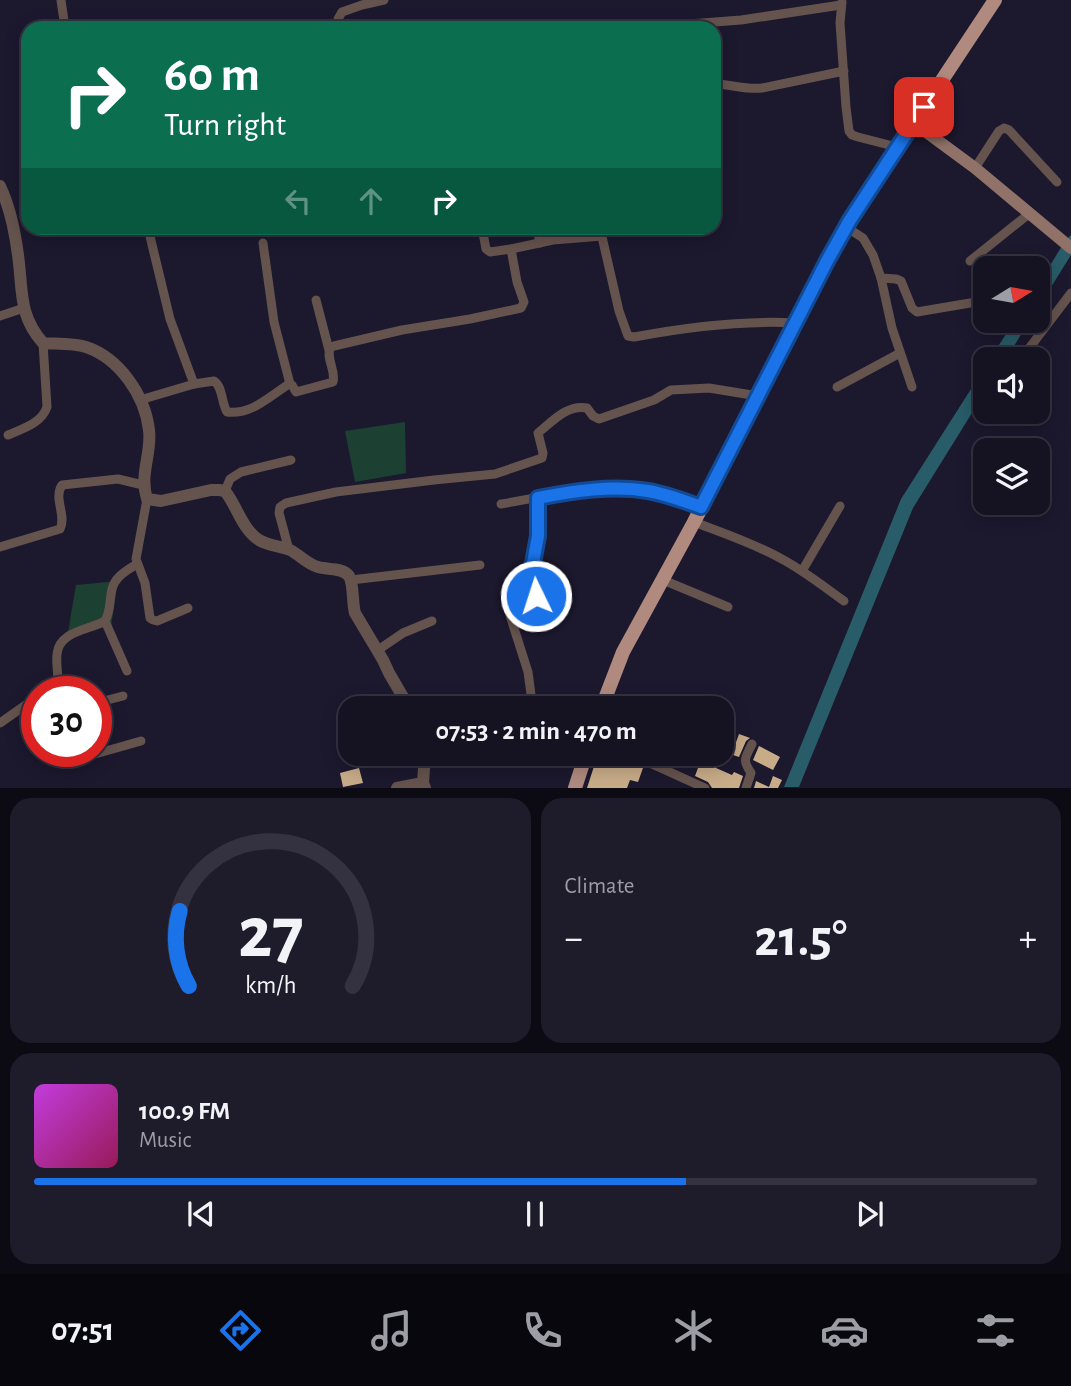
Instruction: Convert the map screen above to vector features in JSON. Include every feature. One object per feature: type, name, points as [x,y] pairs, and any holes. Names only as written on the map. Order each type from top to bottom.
[{"type":"main road","points":[[606,696],[624,652],[846,227],[995,0]]},
{"type":"main road","points":[[914,123],[975,168],[1067,244]]},
{"type":"main road","points":[[575,788],[582,766]]},
{"type":"street","points":[[61,0],[64,21]]},
{"type":"street","points":[[338,21],[342,12],[384,0]]},
{"type":"street","points":[[721,22],[842,3],[840,23],[849,131],[852,135],[897,146]]},
{"type":"street","points":[[721,84],[755,89],[844,71]]},
{"type":"street","points":[[975,168],[999,131],[1007,129],[1057,182]]},
{"type":"street","points":[[0,186],[13,228],[22,303],[32,332],[43,344],[47,407],[44,415],[35,422],[8,435]]},
{"type":"street","points":[[970,261],[1030,213]]},
{"type":"street","points":[[846,227],[868,246],[881,278],[892,328],[912,387]]},
{"type":"street","points":[[150,235],[170,318],[194,384]]},
{"type":"street","points":[[483,235],[488,251],[494,252],[585,235]]},
{"type":"street","points":[[538,235],[540,243]]},
{"type":"street","points":[[602,235],[619,311],[628,336],[725,323],[794,323]]},
{"type":"street","points":[[263,243],[274,322],[290,384],[296,392],[333,382],[329,350],[316,300]]},
{"type":"street","points":[[329,350],[339,344],[402,330],[522,308],[524,302],[511,249]]},
{"type":"street","points":[[881,278],[901,281],[912,308],[917,312],[973,303]]},
{"type":"street","points":[[1030,347],[1071,293]]},
{"type":"street","points":[[0,316],[24,308]]},
{"type":"street","points":[[43,344],[84,347],[116,366],[132,384],[149,430],[143,485],[147,499],[137,564],[145,583],[150,618],[158,621],[188,608]]},
{"type":"street","points":[[837,387],[901,353]]},
{"type":"street","points":[[140,400],[194,384],[216,382],[226,410],[232,412],[255,407],[290,384]]},
{"type":"street","points":[[289,550],[279,513],[280,507],[286,503],[336,492],[511,470],[541,458],[543,453],[538,433],[562,414],[578,407],[587,408],[599,419],[654,400],[671,390],[709,388],[758,396]]},
{"type":"street","points":[[225,491],[230,479],[241,472],[291,460]]},
{"type":"street","points":[[0,547],[60,528],[63,521],[58,494],[62,485],[118,479],[143,485]]},
{"type":"street","points":[[147,499],[161,501],[211,490],[225,491],[256,538],[289,550],[307,563],[348,574],[351,580],[352,605],[359,623],[402,696]]},
{"type":"street","points":[[501,504],[573,491],[630,490],[648,491],[701,507]]},
{"type":"street","points":[[531,696],[528,672],[507,606],[509,602],[529,601],[536,596],[533,563],[538,536],[538,498]]},
{"type":"street","points":[[802,571],[840,506]]},
{"type":"street","points":[[694,522],[782,559],[844,601]]},
{"type":"street","points":[[58,676],[57,652],[65,637],[105,621],[113,586],[117,579],[137,564]]},
{"type":"street","points":[[351,580],[480,565]]},
{"type":"street","points":[[663,580],[728,607]]},
{"type":"street","points":[[105,621],[127,671]]},
{"type":"street","points":[[377,650],[403,632],[432,621]]},
{"type":"street","points":[[112,699],[123,696]]},
{"type":"street","points":[[0,723],[21,708]]},
{"type":"street","points":[[112,749],[141,741]]},
{"type":"street","points":[[746,788],[751,773],[745,761],[752,744]]},
{"type":"street","points":[[397,788],[424,785],[425,766]]},
{"type":"street","points":[[656,766],[705,788]]},
{"type":"shaded area","points":[[1071,235],[1071,255],[1050,289],[1050,265]]},
{"type":"shaded area","points":[[1007,333],[1022,333],[1013,347],[998,347]]},
{"type":"shaded area","points":[[973,386],[973,411],[913,508],[799,787],[784,787],[901,499]]},
{"type":"shaded area","points":[[405,422],[406,473],[355,482],[345,431]]},
{"type":"shaded area","points":[[118,581],[111,627],[68,632],[76,585]]},
{"type":"building","points":[[739,734],[750,738],[739,757],[734,755]]},
{"type":"building","points":[[759,746],[780,757],[773,770],[753,760]]},
{"type":"building","points":[[594,766],[643,768],[638,782],[630,780],[627,788],[587,788]]},
{"type":"building","points":[[699,766],[717,766],[732,775],[734,772],[743,776],[739,788],[712,788],[708,782],[695,776]]},
{"type":"building","points":[[359,768],[363,783],[343,787],[340,773]]},
{"type":"building","points":[[773,776],[782,780],[778,788],[754,788],[756,781],[769,787]]},
{"type":"route","points":[[536,596],[533,563],[538,536],[538,498],[573,491],[630,490],[648,491],[701,507],[808,295],[850,220],[924,107]]}]
